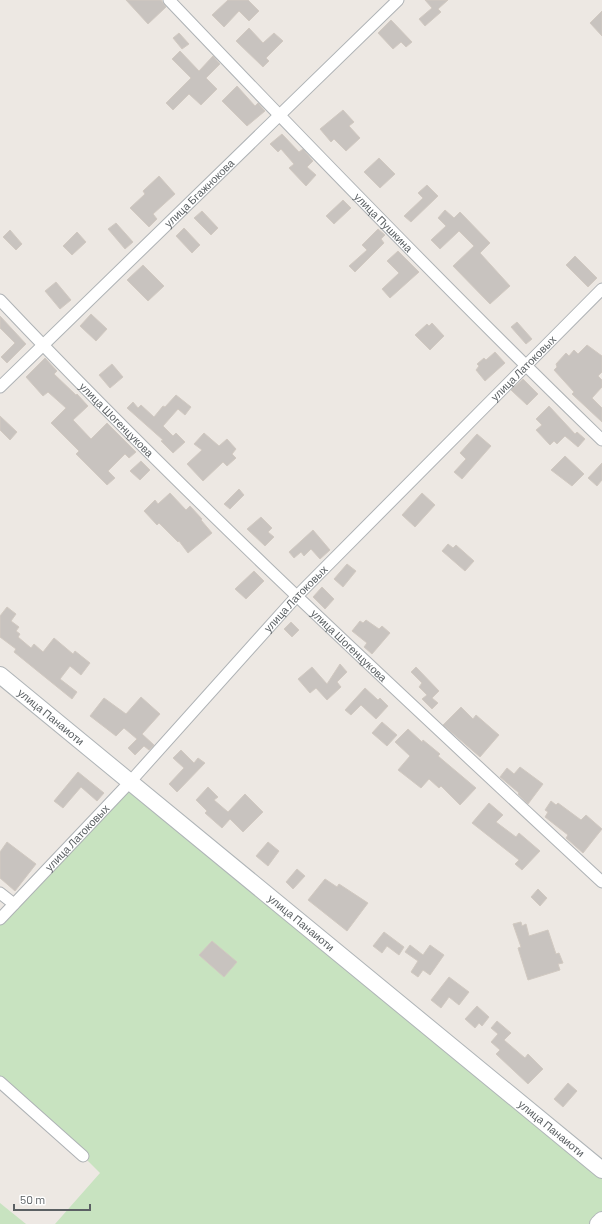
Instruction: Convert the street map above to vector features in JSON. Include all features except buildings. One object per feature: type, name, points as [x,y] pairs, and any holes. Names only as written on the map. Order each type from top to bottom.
[{"type":"street","name":"улица Пушкина","points":[[169,0],[279,115],[526,366],[602,440]]},
{"type":"street","name":"улица Бгажнокова","points":[[0,387],[398,0]]},
{"type":"street","name":"улица Латоковых","points":[[0,919],[130,782],[296,597],[602,289]]},
{"type":"street","name":"улица Шогенцукова","points":[[0,300],[43,346],[296,597],[602,882]]},
{"type":"street","name":"улица Панаиоти","points":[[0,675],[602,1170]]},
{"type":"street","points":[[0,893],[14,904]]},
{"type":"street","points":[[0,1082],[83,1156]]},
{"type":"street","points":[[598,1224],[602,1220]]},
{"type":"green space","points":[[130,782],[602,1170],[602,1220],[598,1224],[55,1224],[100,1173],[0,1082],[0,919]]},
{"type":"green space","points":[[0,1203],[26,1224],[0,1224]]}]
